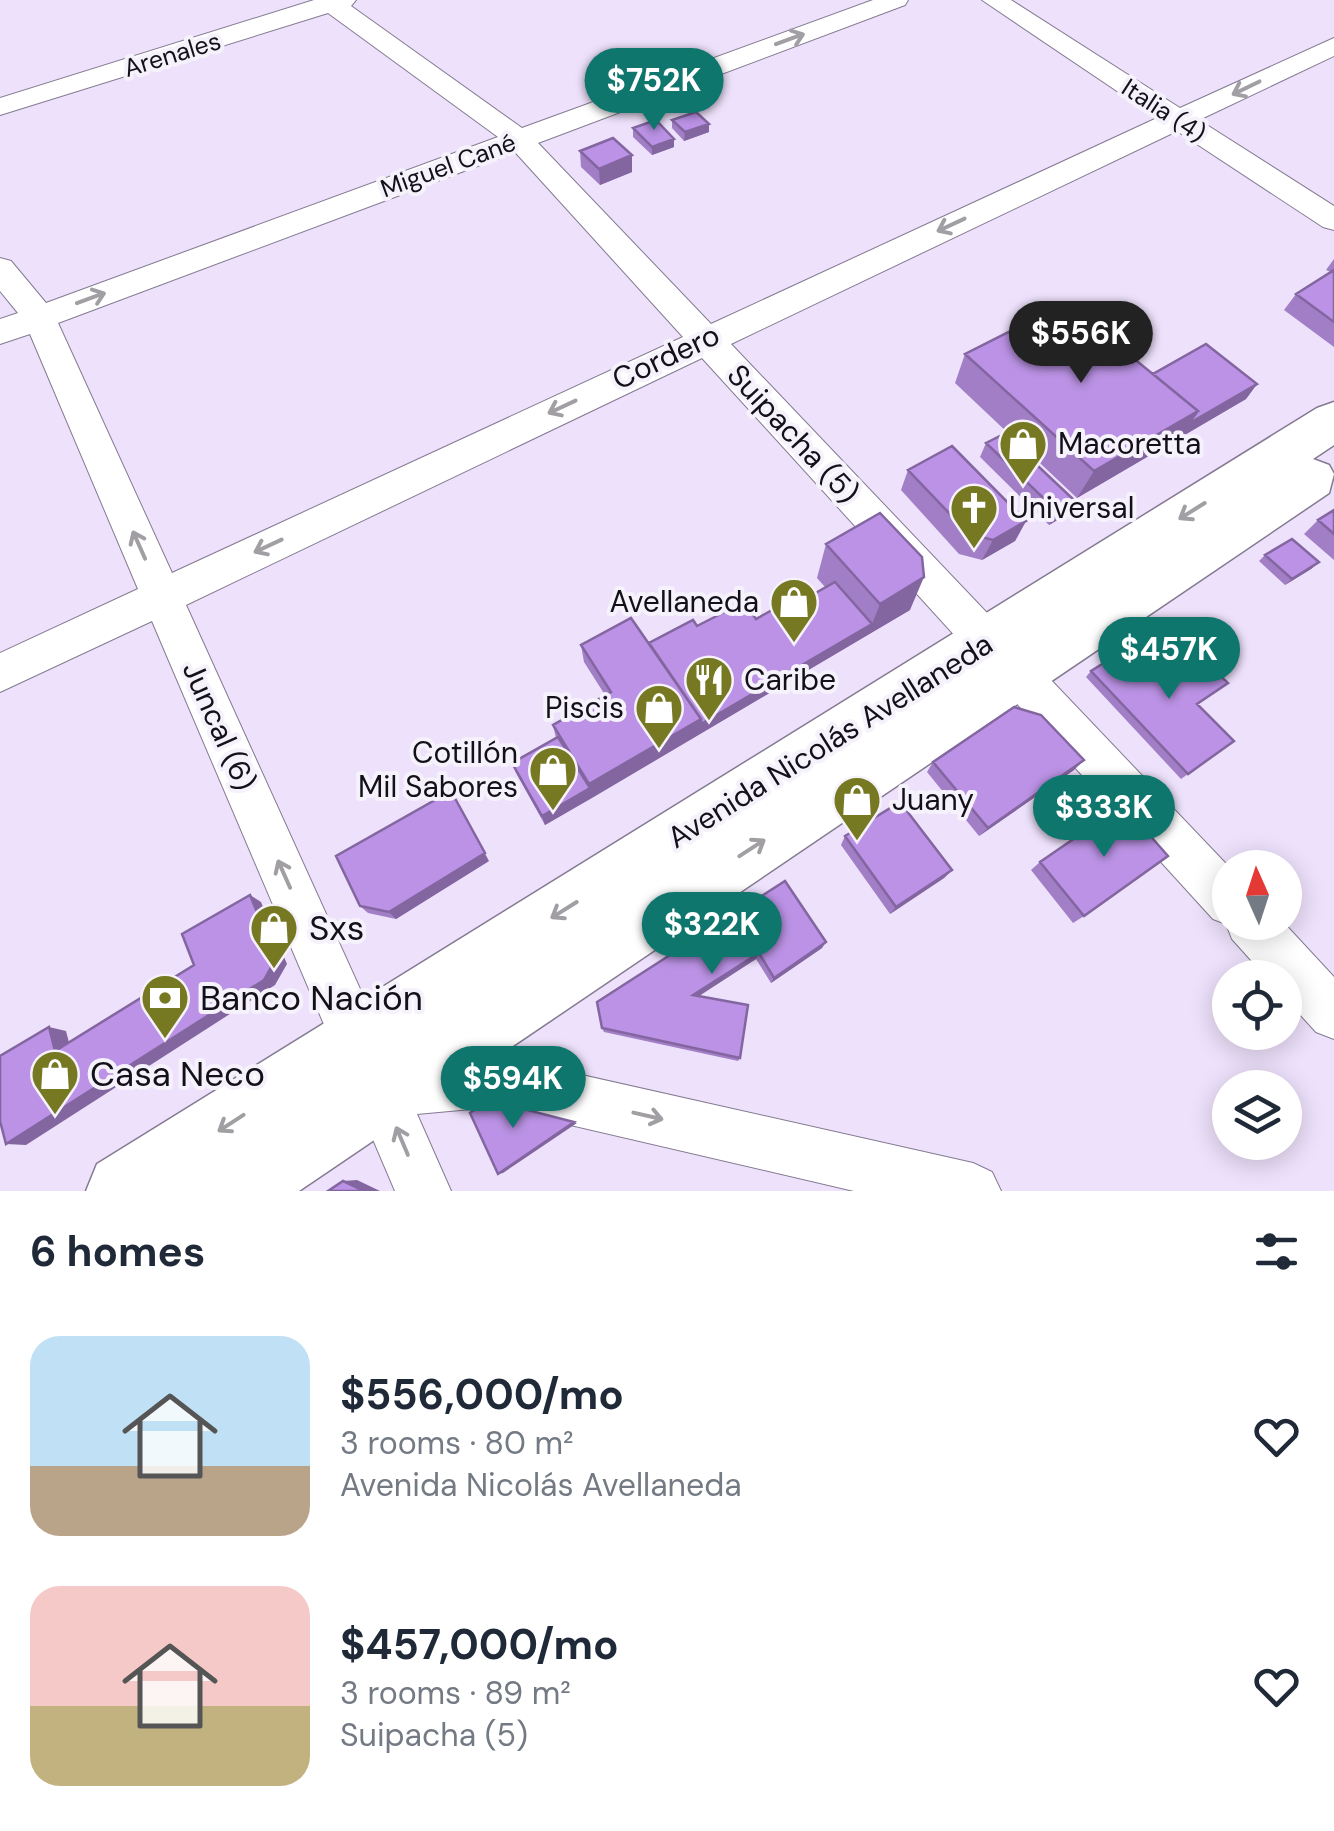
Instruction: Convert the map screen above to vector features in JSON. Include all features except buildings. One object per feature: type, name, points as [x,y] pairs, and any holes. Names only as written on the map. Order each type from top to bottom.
[{"type":"main road","name":"Avenida Nicolás Avellaneda","points":[[1002,658],[1334,421]]},
{"type":"main road","name":"Avenida Nicolás Avellaneda","points":[[124,1191],[369,1066],[1002,658],[1334,464]]},
{"type":"main road","name":"Avenida Nicolás Avellaneda","points":[[233,1191],[369,1066]]},
{"type":"street","name":"Miguel Cané","points":[[19,325],[896,0]]},
{"type":"street","name":"Italia (4)","points":[[994,0],[1334,220]]},
{"type":"street","name":"Suipacha (5)","points":[[334,1],[518,139],[1212,883]]},
{"type":"street","name":"Arenales","points":[[0,108],[334,1]]},
{"type":"street","name":"Cordero","points":[[0,674],[704,338],[1334,46]]},
{"type":"street","name":"Juncal (6)","points":[[0,269],[19,325],[162,596],[423,1191]]},
{"type":"street","points":[[1266,940],[1334,1014]]},
{"type":"street","points":[[369,1066],[493,1081],[972,1191]]},
{"type":"place","name":"Macoretta","points":[[1023,486]]},
{"type":"place","name":"Universal","points":[[974,550]]},
{"type":"place","name":"Avellaneda","points":[[794,644]]},
{"type":"place","name":"Caribe","points":[[709,722]]},
{"type":"place","name":"Piscis","points":[[659,750]]},
{"type":"place","name":"Cotillón Mil Sabores","points":[[553,812]]},
{"type":"place","name":"Juany","points":[[857,842]]},
{"type":"place","name":"Sxs","points":[[274,970]]},
{"type":"place","name":"Banco Nación","points":[[165,1040]]},
{"type":"place","name":"Casa Neco","points":[[55,1116]]}]
